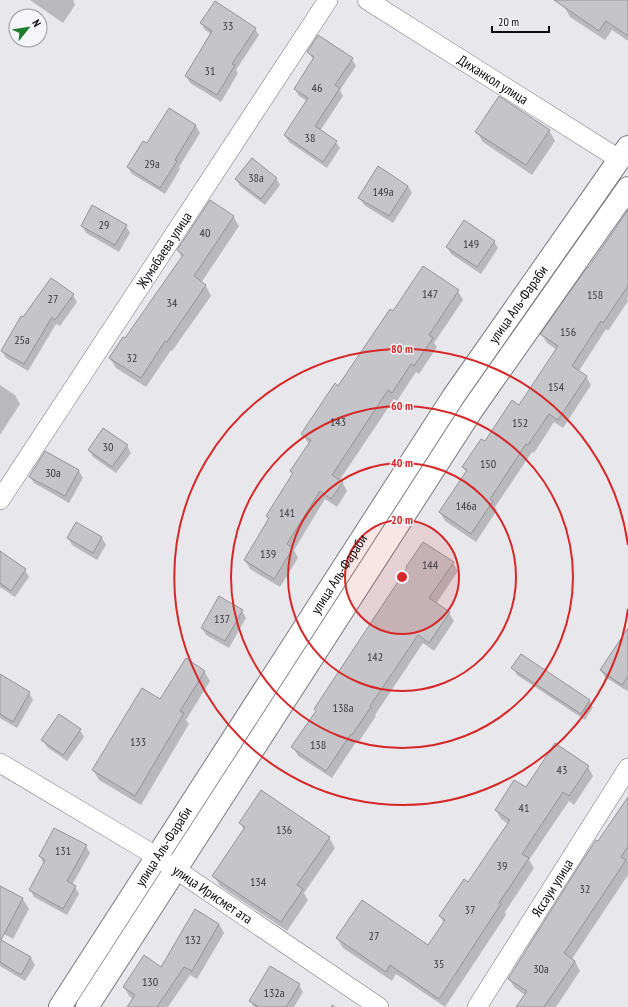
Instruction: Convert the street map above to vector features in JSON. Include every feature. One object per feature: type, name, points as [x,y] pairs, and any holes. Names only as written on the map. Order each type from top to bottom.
[{"type":"main road","name":"улица Аль-Фараби","points":[[60,1007],[453,397],[623,153]]},
{"type":"main road","name":"улица Аль-Фараби","points":[[87,1007],[472,410],[628,188]]},
{"type":"street","name":"Жумабаева улица","points":[[0,500],[328,0]]},
{"type":"street","name":"Диханкол улица","points":[[367,0],[623,153]]},
{"type":"street","name":"улица Ирисмет ата","points":[[0,763],[156,856],[379,1007]]},
{"type":"street","name":"Яссауи улица","points":[[477,1007],[628,768]]},
{"type":"building","points":[[554,0],[628,0],[628,36],[606,21],[599,31]]},
{"type":"building","points":[[215,1],[256,28],[232,64],[235,65],[217,95],[185,76],[212,31],[200,23]]},
{"type":"building","points":[[318,35],[353,58],[335,85],[340,88],[315,126],[337,141],[323,162],[284,135],[308,98],[294,89],[314,57],[307,52]]},
{"type":"building","points":[[499,96],[550,130],[526,165],[475,132]]},
{"type":"building","points":[[169,108],[196,125],[175,160],[177,161],[160,188],[127,167],[143,141],[147,143]]},
{"type":"building","points":[[252,158],[277,178],[261,199],[235,179]]},
{"type":"building","points":[[378,166],[408,186],[389,216],[358,198]]},
{"type":"building","points":[[210,200],[234,216],[194,276],[206,285],[167,342],[165,341],[141,378],[109,358],[123,337],[125,338],[183,255],[177,250]]},
{"type":"building","points":[[92,205],[127,225],[115,245],[81,226]]},
{"type":"building","points":[[628,210],[628,286],[603,323],[601,321],[572,366],[587,376],[558,420],[549,414],[528,445],[526,444],[490,499],[493,501],[471,534],[439,512],[467,470],[462,467],[481,439],[485,441],[512,400],[519,405],[558,346],[540,334]]},
{"type":"building","points":[[464,220],[495,241],[477,267],[446,247]]},
{"type":"building","points":[[423,266],[459,290],[429,335],[433,338],[414,366],[411,364],[392,393],[388,390],[332,475],[343,482],[331,499],[320,491],[287,544],[293,548],[274,579],[244,560],[269,518],[266,516],[293,473],[290,471],[311,440],[301,434],[335,383],[338,386],[390,309],[393,311]]},
{"type":"building","points":[[51,278],[74,294],[55,320],[52,317],[24,364],[1,351],[21,316],[23,317]]},
{"type":"building","points":[[103,428],[128,445],[112,467],[88,450]]},
{"type":"building","points":[[45,451],[79,470],[65,496],[29,477]]},
{"type":"building","points":[[76,522],[102,537],[93,553],[67,538]]},
{"type":"building","points":[[423,542],[454,562],[429,598],[450,612],[429,643],[418,635],[370,706],[371,707],[326,771],[291,747],[316,711],[314,709]]},
{"type":"building","points":[[0,551],[26,569],[11,591],[0,583]]},
{"type":"building","points":[[219,596],[243,610],[225,641],[201,628]]},
{"type":"building","points":[[628,628],[628,676],[622,685],[600,670]]},
{"type":"building","points":[[521,654],[590,700],[581,714],[511,668]]},
{"type":"building","points":[[186,658],[205,671],[180,711],[184,713],[135,796],[92,770],[142,688],[160,699]]},
{"type":"building","points":[[0,674],[30,692],[13,722],[0,714]]},
{"type":"building","points":[[59,714],[81,729],[63,755],[41,740]]},
{"type":"building","points":[[555,743],[589,766],[569,796],[563,792],[522,854],[529,858],[439,999],[390,965],[386,972],[336,938],[362,900],[428,945],[445,920],[439,916],[464,879],[468,882],[510,820],[495,810],[514,780],[526,787]]},
{"type":"building","points":[[261,790],[330,837],[297,885],[303,889],[281,922],[212,876],[245,827],[239,823]]},
{"type":"building","points":[[628,797],[628,846],[621,857],[626,860],[564,953],[575,961],[544,1007],[516,1007],[527,991],[508,979],[596,840],[598,841]]},
{"type":"building","points":[[54,828],[87,845],[67,881],[76,886],[63,909],[29,890],[45,860],[39,856]]},
{"type":"building","points":[[0,886],[23,898],[1,940],[31,957],[21,975],[0,962]]},
{"type":"building","points":[[195,909],[219,924],[192,971],[184,967],[157,1007],[127,1007],[135,995],[123,987],[144,955],[161,967]]},
{"type":"building","points":[[270,966],[300,984],[286,1007],[259,1007],[249,1001]]}]
